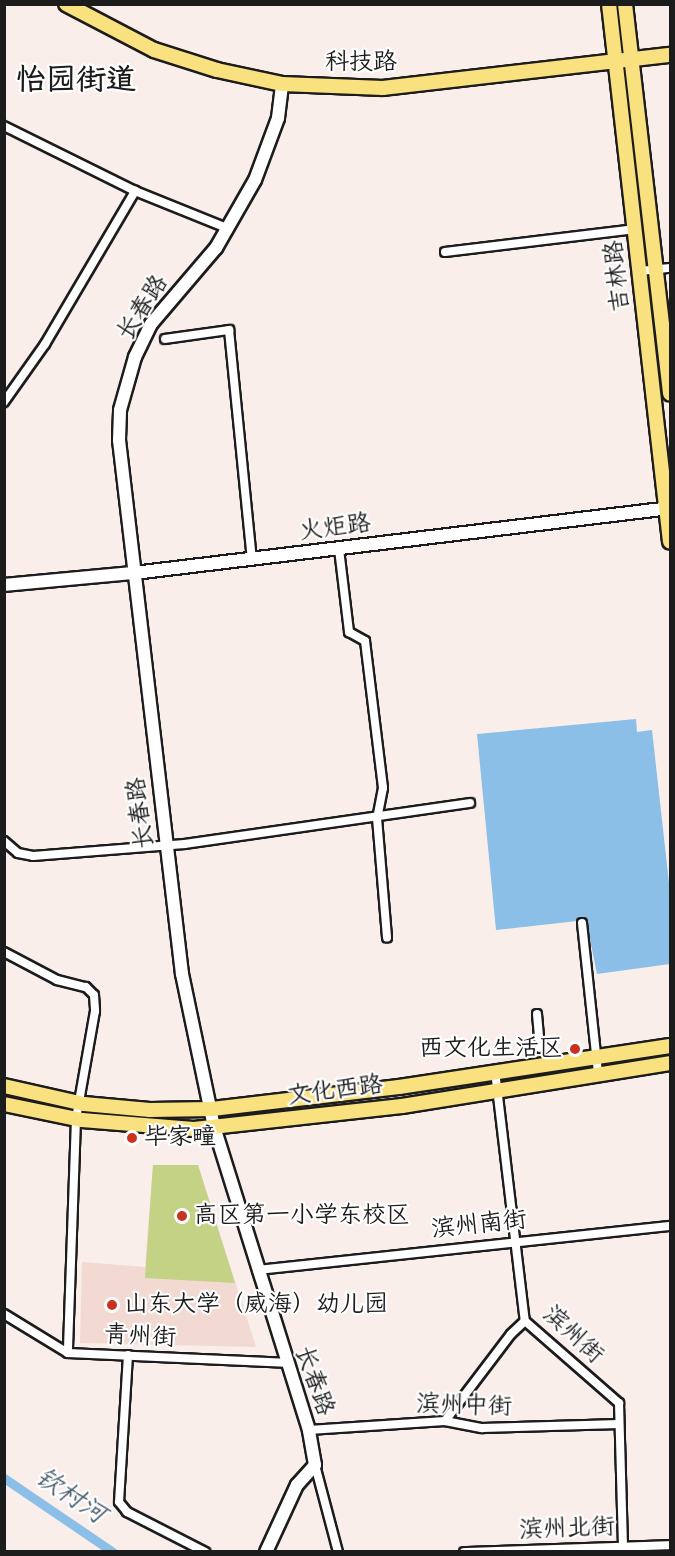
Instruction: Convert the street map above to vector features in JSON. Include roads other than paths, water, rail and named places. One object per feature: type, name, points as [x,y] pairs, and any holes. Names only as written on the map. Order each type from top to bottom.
[{"type":"main road","name":"科技路","points":[[66,4],[154,50],[217,70],[282,84],[383,88],[670,56]]},
{"type":"main road","name":"吉林路","points":[[609,4],[669,509],[670,542]]},
{"type":"main road","name":"吉林路","points":[[625,4],[664,268],[670,393]]},
{"type":"main road","name":"文化西路","points":[[4,1086],[79,1102],[150,1110],[212,1109],[399,1087],[596,1055],[670,1046]]},
{"type":"main road","name":"文化西路","points":[[4,1104],[76,1119],[150,1129],[214,1127],[402,1106],[598,1072],[670,1063]]},
{"type":"street","name":"长春路","points":[[282,84],[268,150],[229,229],[151,324],[126,382],[119,440],[182,974],[214,1127],[285,1363],[309,1430],[315,1465]]},
{"type":"street","points":[[4,126],[135,191],[229,229]]},
{"type":"street","points":[[4,402],[45,344],[135,191]]},
{"type":"street","points":[[445,252],[636,229]]},
{"type":"street","points":[[640,271],[664,268]]},
{"type":"street","points":[[165,339],[229,330],[252,559]]},
{"type":"street","name":"火炬路","points":[[4,585],[134,573],[669,509]]},
{"type":"street","points":[[339,549],[349,632],[365,641],[383,788],[377,818],[387,938]]},
{"type":"street","points":[[4,841],[18,853],[33,856],[377,818],[470,802]]},
{"type":"street","points":[[582,923],[598,1072]]},
{"type":"street","points":[[4,952],[57,980],[86,987],[94,995],[95,1011],[76,1119],[68,1353]]},
{"type":"street","points":[[537,1014],[540,1048]]},
{"type":"street","name":"滨州街","points":[[495,1071],[525,1321],[619,1403],[623,1546]]},
{"type":"street","name":"滨州南街","points":[[257,1270],[514,1240],[670,1226]]},
{"type":"street","name":"青州街","points":[[4,1314],[68,1353],[285,1363]]},
{"type":"street","points":[[445,1421],[525,1321]]},
{"type":"street","points":[[128,1356],[119,1502],[127,1512],[205,1551]]},
{"type":"street","name":"滨州中街","points":[[309,1430],[445,1421],[482,1428],[619,1425]]},
{"type":"street","points":[[266,1551],[297,1485],[315,1465]]},
{"type":"street","points":[[315,1465],[338,1551]]},
{"type":"street","name":"滨州北街","points":[[464,1551],[670,1545]]},
{"type":"water","points":[[636,719],[637,732],[652,730],[670,892],[670,964],[597,974],[586,920],[496,930],[477,734]]},
{"type":"waterway","name":"钦村河","points":[[4,1478],[113,1552]]},
{"type":"place","name":"西文化生活区","points":[[575,1049]]},
{"type":"place","name":"毕家疃","points":[[132,1138]]},
{"type":"place","name":"高区第一小学东校区","points":[[182,1216]]},
{"type":"place","name":"山东大学（威海）幼儿园","points":[[112,1305]]},
{"type":"district","name":"怡园街道","points":[[76,81]]}]
